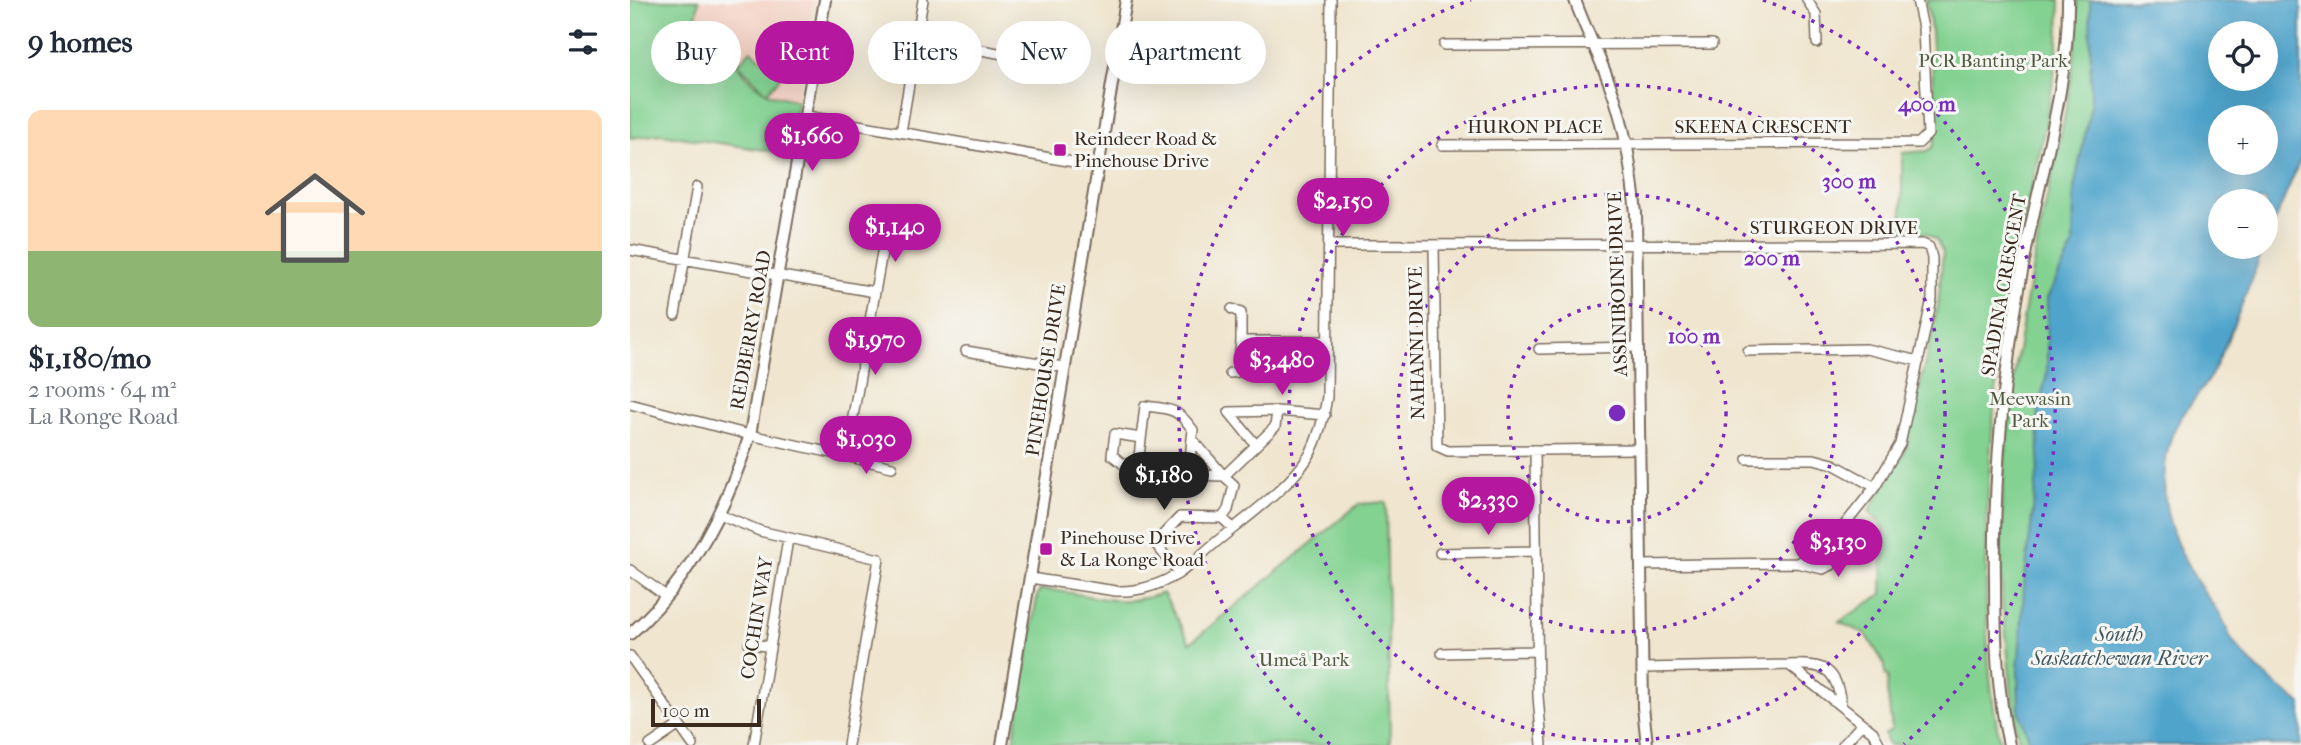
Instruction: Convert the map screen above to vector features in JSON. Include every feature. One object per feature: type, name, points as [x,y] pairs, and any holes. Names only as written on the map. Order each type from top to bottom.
[{"type":"street","name":"REDBERRY ROAD","points":[[630,634],[666,596],[700,548],[737,475],[750,435],[825,0]]},
{"type":"street","points":[[919,21],[923,0]]},
{"type":"street","name":"PINEHOUSE DRIVE","points":[[1002,745],[1126,0]]},
{"type":"street","points":[[1030,578],[1129,592],[1155,585],[1179,573],[1289,480],[1304,462],[1325,415],[1331,0]]},
{"type":"street","name":"ASSINIBOINE DRIVE","points":[[1575,0],[1611,86],[1628,145],[1636,213],[1643,668],[1647,745]]},
{"type":"street","points":[[1807,0],[1816,14],[1817,43]]},
{"type":"street","name":"SKEENA CRESCENT","points":[[1628,145],[1902,144],[1923,141],[1928,134],[1925,60],[1923,28],[1917,0]]},
{"type":"street","name":"SPADINA CRESCENT","points":[[2009,745],[1999,682],[1995,610],[1995,513],[2001,411],[2018,292],[2062,78],[2068,0]]},
{"type":"street","points":[[1444,45],[1712,44]]},
{"type":"street","points":[[901,132],[909,84]]},
{"type":"street","points":[[806,116],[1097,166]]},
{"type":"street","name":"HURON PLACE","points":[[1443,145],[1628,145]]},
{"type":"street","points":[[675,315],[697,187]]},
{"type":"street","points":[[846,456],[886,230]]},
{"type":"street","name":"NAHANNI DRIVE","points":[[1328,246],[1637,245]]},
{"type":"street","name":"STURGEON DRIVE","points":[[1637,245],[1925,245],[1931,251],[1932,299],[1900,444],[1875,487],[1838,535],[1827,547],[1797,563]]},
{"type":"street","name":"NAHANNI DRIVE","points":[[1434,246],[1437,446],[1448,451],[1639,449]]},
{"type":"street","points":[[630,250],[875,292]]},
{"type":"street","points":[[1230,373],[1238,372],[1241,341],[1241,313],[1231,309]]},
{"type":"street","points":[[1241,341],[1327,341]]},
{"type":"street","points":[[1539,349],[1638,347]]},
{"type":"street","points":[[1748,351],[1866,349],[1919,360]]},
{"type":"street","points":[[966,351],[1063,366]]},
{"type":"street","points":[[630,404],[892,467]]},
{"type":"street","points":[[1141,438],[1145,406],[1172,409],[1182,415],[1193,430],[1189,470],[1193,475],[1224,476],[1275,427],[1277,411]]},
{"type":"street","points":[[1256,445],[1229,412],[1277,411],[1325,415]]},
{"type":"street","points":[[1192,439],[1234,485],[1228,510],[1222,518]]},
{"type":"street","points":[[1535,450],[1542,745]]},
{"type":"street","points":[[1747,459],[1814,459],[1833,464],[1875,487]]},
{"type":"street","points":[[719,514],[788,539],[879,559],[848,745]]},
{"type":"street","points":[[1179,573],[1155,544],[1180,517],[1222,518],[1233,528]]},
{"type":"street","name":"STURGEON DRIVE","points":[[1641,565],[1797,563],[1823,569],[1832,565],[1838,535]]},
{"type":"street","name":"COCHIN WAY","points":[[754,745],[788,539]]},
{"type":"street","points":[[1440,553],[1536,551]]},
{"type":"street","points":[[630,570],[666,596]]},
{"type":"street","points":[[750,643],[770,647]]},
{"type":"street","points":[[1442,653],[1538,651]]},
{"type":"street","points":[[630,656],[693,745]]},
{"type":"street","points":[[1789,664],[1841,704],[1872,732],[1880,745]]},
{"type":"street","points":[[1643,668],[1809,664],[1824,667],[1833,674],[1839,687],[1841,704]]},
{"type":"street","points":[[1843,745],[1861,724]]},
{"type":"street","points":[[650,745],[678,726]]},
{"type":"shaded area","points":[[699,0],[814,0],[810,21],[755,21],[755,84],[800,84],[797,101],[766,93],[752,84],[741,71],[741,21],[696,21]]},
{"type":"green space","points":[[630,0],[699,0],[696,21],[651,21],[651,84],[741,84],[741,69],[752,82],[766,92],[758,84],[774,84],[767,93],[797,101],[789,154],[661,134],[630,138]]},
{"type":"green space","name":"PCR Banting Park","points":[[1926,0],[2060,0],[2056,63],[2010,291],[1990,453],[1986,535],[1987,619],[1991,682],[2001,745],[1889,745],[1885,734],[1892,729],[1885,665],[1866,634],[1839,622],[1882,594],[1884,527],[1869,511],[1905,452],[1938,306],[1943,252],[1936,239],[1926,233],[1902,236],[1902,153],[1927,151],[1933,147],[1935,136],[1931,38]]},
{"type":"green space","name":"Meewasin Park","points":[[2077,0],[2094,0],[2098,84],[2040,745],[2020,745],[2002,598],[2004,465],[2021,332],[2074,60]]},
{"type":"green space","points":[[751,50],[755,53],[755,81],[741,67],[741,61]]},
{"type":"green space","name":"Umeå Park","points":[[1386,502],[1390,745],[1013,745],[1040,590],[1114,600],[1145,598],[1163,593],[1190,643],[1359,504]]},
{"type":"water","name":"South Saskatchewan River","points":[[2090,0],[2301,0],[2301,158],[2278,213],[2278,189],[2208,189],[2208,259],[2259,259],[2214,370],[2174,430],[2165,463],[2164,487],[2167,510],[2181,553],[2222,618],[2231,638],[2253,665],[2301,704],[2301,745],[2031,745],[2019,711],[2018,670],[2025,576],[2039,459],[2038,411],[2047,373],[2047,298],[2073,246],[2074,188],[2091,105]]},
{"type":"place","name":"Reindeer Road & Pinehouse Drive","points":[[1060,150]]},
{"type":"place","name":"Pinehouse Drive & La Ronge Road","points":[[1046,549]]}]
